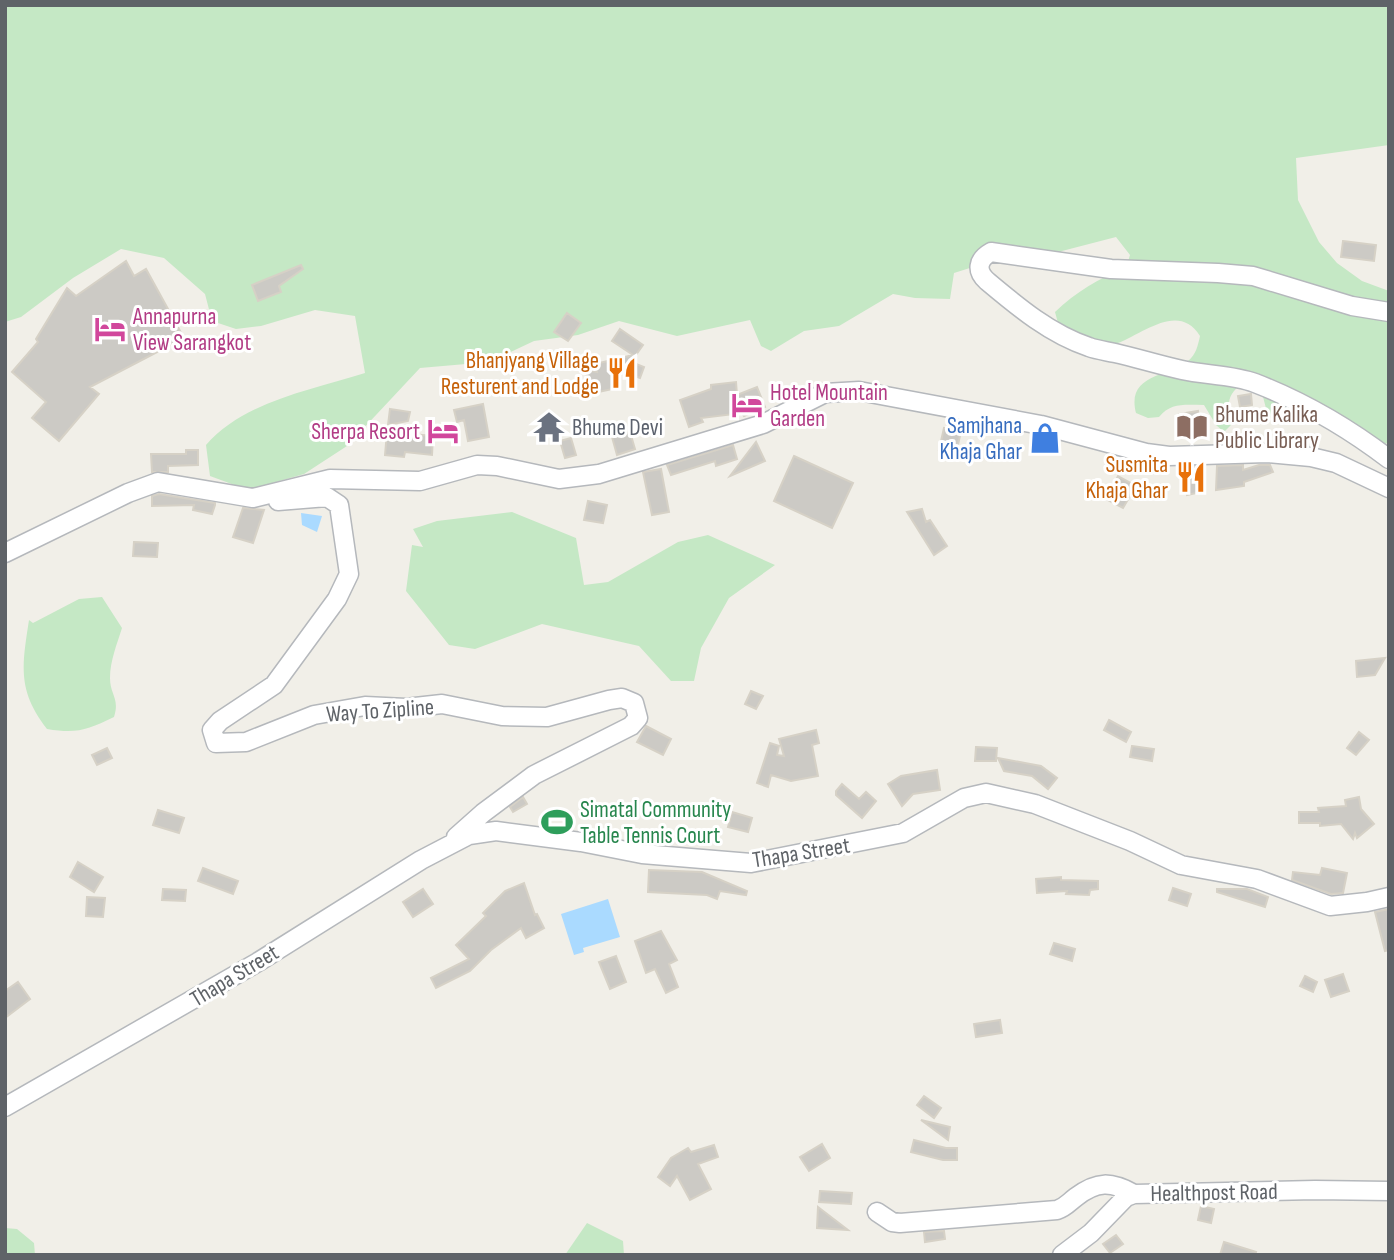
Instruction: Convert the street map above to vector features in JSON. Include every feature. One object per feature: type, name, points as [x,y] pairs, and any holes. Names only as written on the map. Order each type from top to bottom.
[{"type":"street","points":[[1389,312],[1352,306],[1253,276],[1218,272],[1111,269],[990,253],[983,257],[978,268],[986,280],[1028,315],[1090,348],[1202,374],[1251,382],[1312,408],[1389,459]]},
{"type":"street","points":[[5,553],[128,493],[158,482],[253,498],[330,479],[420,481],[477,465],[497,466],[559,479],[599,474],[763,424],[825,393],[839,391],[859,391],[1041,425],[1146,453],[1169,456],[1291,454],[1336,463],[1389,488]]},
{"type":"street","name":"Way To Zipline","points":[[253,498],[272,501],[327,497],[339,505],[349,574],[337,599],[274,685],[220,721],[212,730],[216,743],[246,742],[314,715],[365,706],[406,708],[442,704],[502,716],[547,717],[609,700],[622,698],[634,703],[638,718],[631,726],[534,775],[483,813],[443,848]]},
{"type":"street","name":"Thapa Street","points":[[5,1107],[258,962],[443,848],[469,835],[496,831],[581,842],[642,854],[751,863],[903,833],[964,798],[986,793],[1035,804],[1130,841],[1181,865],[1257,879],[1330,906],[1389,897]]},
{"type":"street","points":[[877,1212],[892,1222],[900,1223],[1057,1210],[1067,1206],[1093,1186],[1111,1184],[1134,1194]]},
{"type":"street","name":"Healthpost Road","points":[[1062,1255],[1091,1233],[1126,1197],[1134,1194],[1389,1191]]},
{"type":"green space","points":[[5,5],[1389,5],[1389,145],[1296,158],[1298,200],[1319,242],[1337,263],[1362,281],[1389,291],[1389,443],[1369,443],[1321,423],[1273,419],[1268,416],[1262,393],[1243,383],[1233,392],[1229,401],[1232,424],[1224,432],[1216,425],[1204,405],[1174,407],[1159,417],[1148,418],[1136,413],[1137,391],[1151,378],[1191,359],[1200,336],[1192,326],[1182,321],[1172,321],[1150,327],[1118,343],[1096,346],[1058,323],[1055,312],[1071,298],[1097,281],[1126,268],[1130,255],[1116,237],[1062,251],[1031,267],[992,261],[954,273],[950,299],[893,294],[839,326],[804,331],[771,351],[761,346],[750,320],[677,336],[619,321],[578,335],[534,341],[489,362],[420,368],[347,446],[304,474],[248,490],[210,476],[206,445],[222,430],[259,407],[365,373],[355,316],[315,310],[261,326],[236,329],[212,321],[205,294],[164,258],[121,249],[73,278],[21,317],[5,322]]},
{"type":"green space","points":[[512,512],[576,538],[584,585],[608,582],[678,542],[708,535],[775,565],[729,598],[701,648],[694,681],[671,681],[639,646],[542,624],[475,649],[449,645],[406,591],[412,545],[423,547],[413,529],[437,521]]},
{"type":"green space","points":[[102,597],[122,628],[110,672],[110,684],[116,705],[114,717],[82,730],[47,729],[37,715],[26,690],[24,664],[29,620],[33,623],[79,599]]},
{"type":"green space","points":[[587,1223],[623,1241],[624,1255],[565,1255]]},
{"type":"green space","points":[[5,1228],[17,1229],[34,1243],[35,1255],[5,1255]]},
{"type":"water","points":[[301,513],[322,516],[317,532],[302,525]]},
{"type":"water","points":[[608,899],[620,937],[583,948],[584,952],[574,955],[561,914]]},
{"type":"building","points":[[1343,241],[1376,245],[1374,261],[1341,257]]},
{"type":"building","name":"Annapurna View Sarangkot","points":[[126,261],[134,276],[146,269],[184,338],[90,387],[99,394],[59,441],[32,418],[46,402],[12,372],[38,342],[36,339],[67,288],[76,296]]},
{"type":"building","points":[[301,265],[303,269],[279,286],[281,292],[258,301],[252,285]]},
{"type":"building","points":[[567,313],[581,323],[568,341],[554,332]]},
{"type":"building","points":[[620,329],[643,345],[631,362],[644,367],[640,378],[612,368],[617,388],[589,394],[586,370],[597,372],[595,364],[633,355],[612,341]]},
{"type":"building","points":[[736,382],[737,395],[757,387],[765,407],[744,416],[742,413],[701,418],[703,422],[689,427],[680,400],[711,389],[711,385]]},
{"type":"building","points":[[1251,394],[1252,405],[1240,407],[1238,396]]},
{"type":"building","points":[[483,404],[489,437],[468,441],[464,420],[457,422],[454,410]]},
{"type":"building","points":[[390,409],[410,412],[408,421],[388,425]]},
{"type":"building","points":[[1198,411],[1205,435],[1189,437],[1189,431],[1181,432],[1179,414]]},
{"type":"building","points":[[944,428],[961,431],[956,454],[939,450]]},
{"type":"building","points":[[387,432],[433,436],[432,455],[405,452],[404,457],[385,455]]},
{"type":"building","points":[[630,432],[635,449],[617,455],[612,437]]},
{"type":"building","points":[[1034,435],[1053,440],[1050,453],[1031,448]]},
{"type":"building","points":[[571,438],[576,455],[565,458],[560,441]]},
{"type":"building","points":[[756,442],[765,461],[730,476]]},
{"type":"building","points":[[733,445],[737,459],[716,466],[715,461],[671,475],[667,465]]},
{"type":"building","points":[[186,450],[198,450],[198,465],[168,466],[168,472],[152,472],[151,454],[186,454]]},
{"type":"building","points":[[794,456],[853,483],[832,528],[774,501]]},
{"type":"building","points":[[1243,465],[1243,470],[1270,465],[1273,472],[1244,482],[1244,486],[1216,490],[1217,466]]},
{"type":"building","points":[[1196,467],[1201,492],[1187,495],[1182,469]]},
{"type":"building","points":[[661,469],[669,512],[652,515],[643,472]]},
{"type":"building","points":[[1118,476],[1136,486],[1123,508],[1106,499]]},
{"type":"building","points":[[159,494],[215,505],[212,514],[193,510],[194,505],[152,506],[152,496]]},
{"type":"building","points":[[588,501],[607,505],[603,523],[584,520]]},
{"type":"building","points":[[243,508],[264,510],[253,543],[233,537]]},
{"type":"building","points":[[922,509],[926,522],[930,520],[947,546],[934,555],[907,512]]},
{"type":"building","points":[[134,542],[158,543],[157,557],[133,556]]},
{"type":"building","points":[[1385,658],[1375,675],[1357,677],[1356,661]]},
{"type":"building","points":[[751,691],[763,696],[756,709],[745,704]]},
{"type":"building","points":[[1109,720],[1131,732],[1126,742],[1104,730]]},
{"type":"building","points":[[646,726],[671,739],[663,755],[637,742]]},
{"type":"building","points":[[816,730],[819,743],[812,745],[818,776],[791,781],[771,775],[768,787],[757,783],[770,743],[779,746],[777,755],[784,756],[779,739]]},
{"type":"building","points":[[1359,732],[1369,740],[1356,755],[1347,748]]},
{"type":"building","points":[[1132,746],[1154,749],[1152,761],[1130,757]]},
{"type":"building","points":[[976,747],[997,748],[996,761],[975,761]]},
{"type":"building","points":[[107,748],[112,758],[97,765],[92,755]]},
{"type":"building","points":[[998,758],[1041,766],[1057,778],[1048,789],[1032,776],[1004,771]]},
{"type":"building","points":[[937,770],[940,790],[913,794],[902,806],[888,784],[901,776]]},
{"type":"building","points":[[842,784],[859,799],[866,792],[876,801],[862,818],[836,795]]},
{"type":"building","points":[[523,797],[527,804],[513,812],[510,807]]},
{"type":"building","points":[[1359,797],[1361,809],[1374,824],[1357,838],[1355,833],[1353,839],[1341,824],[1320,826],[1320,823],[1299,823],[1299,812],[1319,812],[1318,808],[1346,806],[1345,800]]},
{"type":"building","points":[[158,810],[184,818],[179,833],[153,825]]},
{"type":"building","points":[[732,812],[752,818],[748,832],[728,827]]},
{"type":"building","points":[[78,862],[103,877],[94,892],[70,877]]},
{"type":"building","points":[[203,868],[238,881],[233,894],[198,881]]},
{"type":"building","points":[[1322,868],[1347,873],[1343,893],[1331,894],[1292,880],[1293,872],[1320,875]]},
{"type":"building","points":[[649,870],[702,872],[747,891],[746,895],[720,891],[717,899],[707,895],[648,892]]},
{"type":"building","points":[[1061,877],[1061,880],[1098,881],[1098,889],[1090,890],[1089,895],[1066,894],[1067,891],[1037,893],[1036,879]]},
{"type":"building","points":[[524,883],[535,915],[537,914],[544,928],[526,938],[521,928],[491,950],[470,971],[436,988],[431,978],[469,959],[456,945],[486,916],[483,913],[505,891]]},
{"type":"building","points":[[1173,888],[1191,894],[1187,906],[1169,900]]},
{"type":"building","points":[[163,889],[186,890],[185,901],[162,900]]},
{"type":"building","points":[[423,889],[433,904],[413,917],[403,902]]},
{"type":"building","points":[[1217,889],[1247,889],[1268,897],[1265,907],[1217,892]]},
{"type":"building","points":[[87,897],[105,898],[103,917],[86,916]]},
{"type":"building","points":[[1389,909],[1389,950],[1385,951],[1375,912]]},
{"type":"building","points":[[661,931],[677,960],[669,964],[678,987],[666,993],[655,969],[646,973],[635,941]]},
{"type":"building","points":[[1054,943],[1075,949],[1072,961],[1050,954]]},
{"type":"building","points":[[616,956],[626,982],[610,989],[599,962]]},
{"type":"building","points":[[1343,974],[1349,991],[1331,997],[1325,980]]},
{"type":"building","points":[[1305,976],[1317,982],[1313,992],[1300,986]]},
{"type":"building","points":[[18,982],[30,999],[5,1018],[5,991]]},
{"type":"building","points":[[1000,1020],[1002,1033],[976,1037],[974,1024]]},
{"type":"building","points":[[924,1096],[941,1108],[934,1118],[917,1105]]},
{"type":"building","points":[[921,1120],[950,1127],[948,1140]]},
{"type":"building","points":[[914,1140],[957,1148],[957,1160],[943,1160],[911,1152]]},
{"type":"building","points":[[822,1144],[830,1158],[809,1171],[800,1157]]},
{"type":"building","points":[[714,1145],[718,1157],[698,1164],[711,1189],[690,1200],[677,1176],[670,1186],[658,1177],[671,1158],[688,1148],[691,1152]]},
{"type":"building","points":[[820,1191],[852,1193],[851,1204],[819,1202]]},
{"type":"building","points":[[1201,1206],[1214,1209],[1211,1223],[1198,1220]]},
{"type":"building","points":[[818,1207],[848,1230],[817,1228]]},
{"type":"building","points":[[944,1231],[945,1239],[925,1242],[924,1232]]},
{"type":"building","points":[[1116,1235],[1123,1244],[1110,1253],[1103,1244]]},
{"type":"building","points":[[1224,1242],[1256,1252],[1255,1255],[1220,1255]]},
{"type":"place","name":"Annapurna View Sarangkot","points":[[110,329]]},
{"type":"place","name":"Bhanjyang Village Resturent and Lodge","points":[[622,373]]},
{"type":"place","name":"Hotel Mountain Garden","points":[[747,405]]},
{"type":"place","name":"Bhume Devi","points":[[549,427]]},
{"type":"place","name":"Bhume Kalika Public Library","points":[[1192,427]]},
{"type":"place","name":"Sherpa Resort","points":[[443,431]]},
{"type":"place","name":"Samjhana Khaja Ghar","points":[[1045,438]]},
{"type":"place","name":"Susmita Khaja Ghar","points":[[1191,477]]},
{"type":"place","name":"Simatal Community Table Tennis Court","points":[[557,822]]}]
